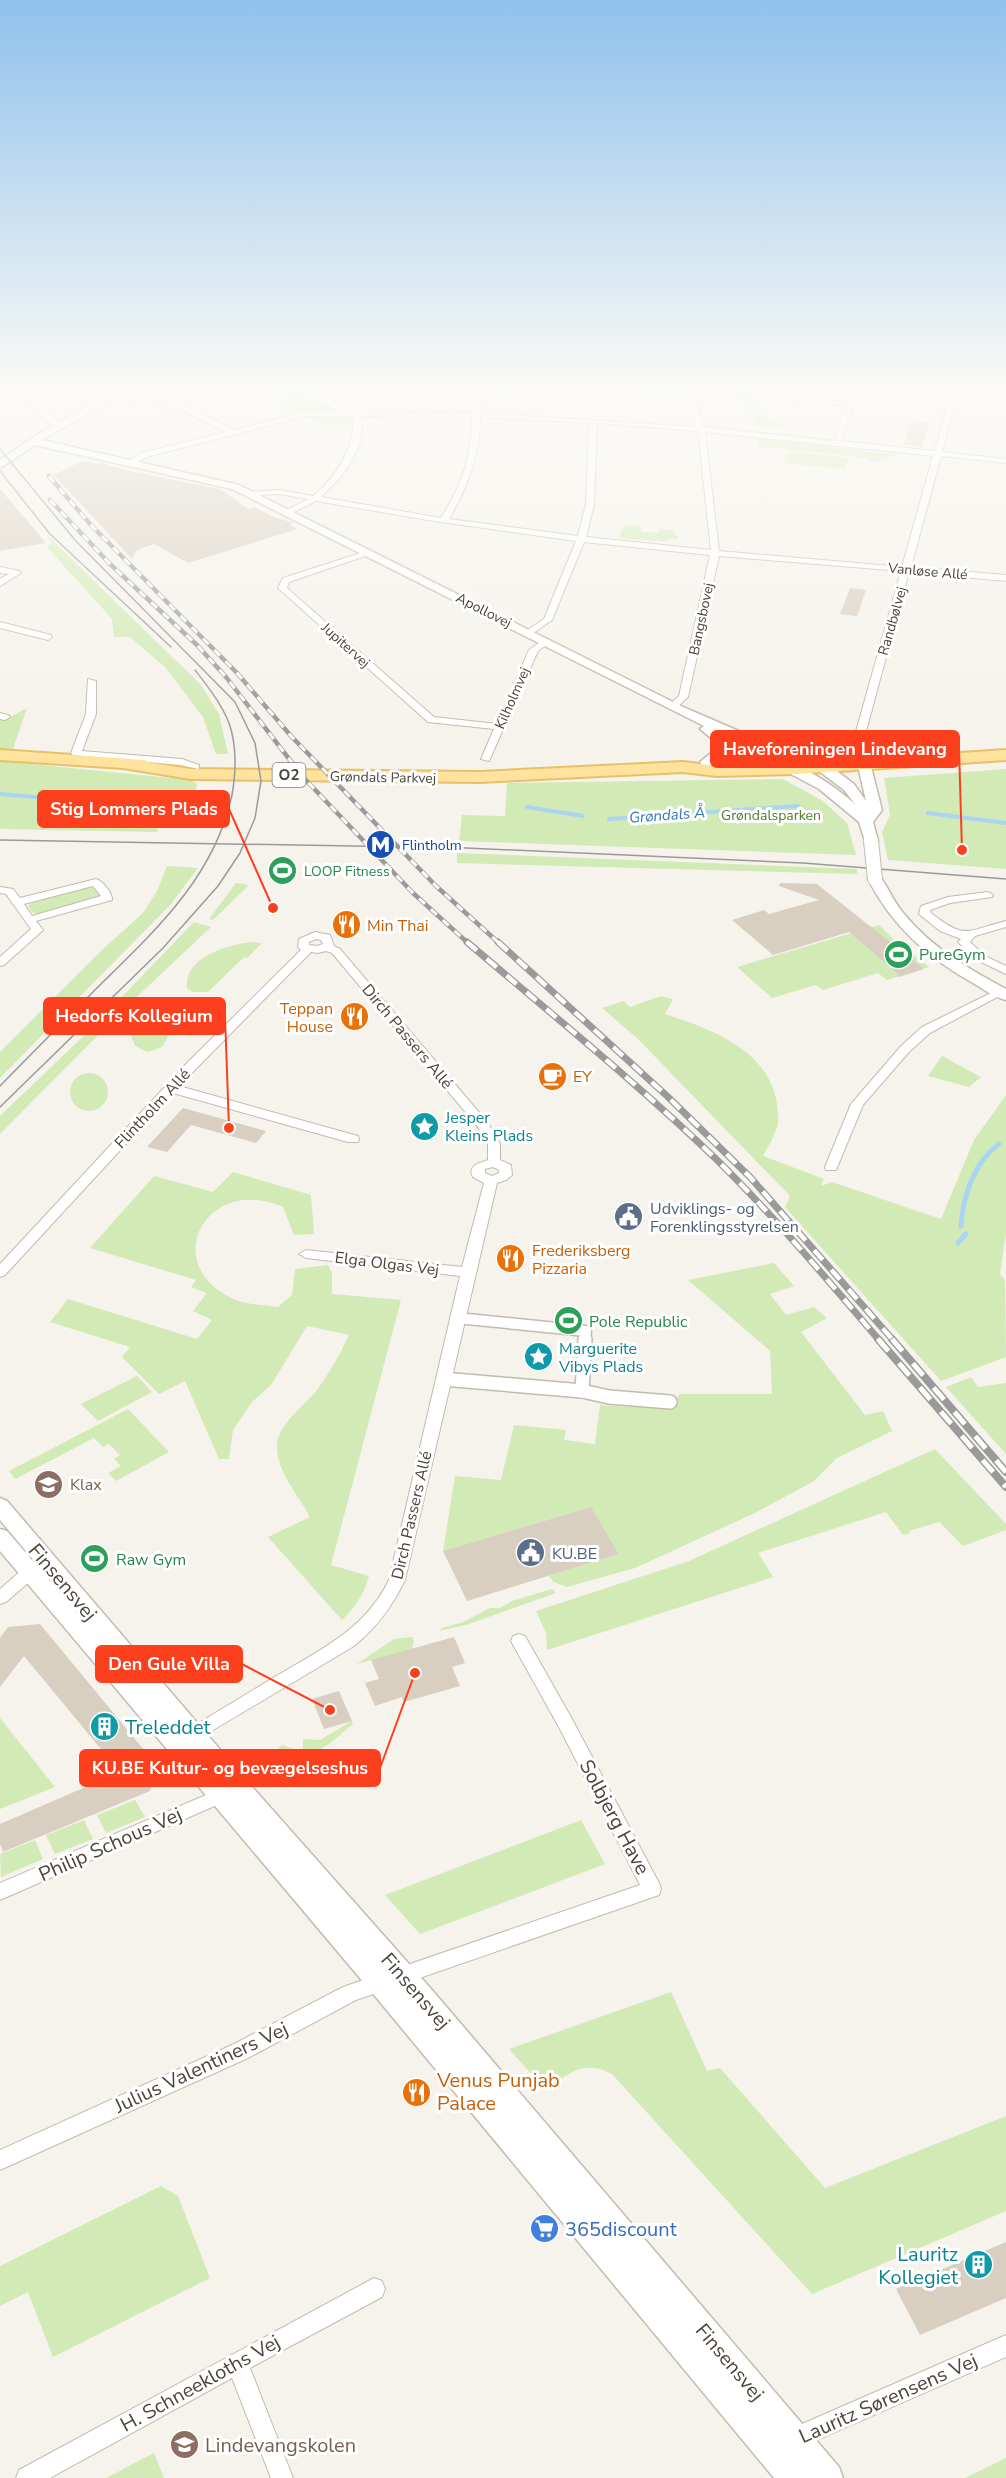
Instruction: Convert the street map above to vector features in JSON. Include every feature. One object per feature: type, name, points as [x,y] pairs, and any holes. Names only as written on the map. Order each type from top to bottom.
[{"type":"main road","name":"Grøndals Parkvej","points":[[683,767],[707,762],[768,760],[824,768],[863,760],[1006,750]]},
{"type":"main road","name":"Grøndals Parkvej","points":[[0,755],[129,765],[480,777],[683,767],[717,771],[796,763],[1006,755]]},
{"type":"main road","name":"Grøndals Parkvej","points":[[129,765],[191,774],[417,774]]},
{"type":"street","name":"Apollovej","points":[[261,500],[546,642],[796,763],[866,824]]},
{"type":"street","points":[[288,513],[313,500]]},
{"type":"street","name":"Vanløse Allé","points":[[318,500],[581,539],[1006,578]]},
{"type":"street","points":[[444,520],[455,500]]},
{"type":"street","points":[[529,633],[544,625],[581,539],[590,500]]},
{"type":"street","name":"Bangsbovej","points":[[678,705],[715,553],[709,500]]},
{"type":"street","name":"Randbølvej","points":[[863,760],[860,735],[926,500]]},
{"type":"street","name":"Jupitervej","points":[[370,553],[286,580],[282,588],[431,720],[499,727]]},
{"type":"street","points":[[0,570],[17,573],[0,583]]},
{"type":"street","points":[[0,625],[48,637]]},
{"type":"street","name":"Kilholmvej","points":[[486,759],[534,650],[546,642]]},
{"type":"street","name":"Grøndals Parkvej","points":[[91,681],[91,714],[76,753],[182,762],[195,767]]},
{"type":"street","name":"Apollovej","points":[[678,705],[723,741],[722,750],[707,762]]},
{"type":"street","name":"Apollovej","points":[[705,728],[768,760]]},
{"type":"street","points":[[863,760],[875,810],[866,824]]},
{"type":"street","points":[[824,768],[849,787],[862,805],[871,841],[875,879],[881,894],[899,921],[914,936],[956,968],[1003,994]]},
{"type":"street","points":[[17,902],[96,882],[108,898],[29,920]]},
{"type":"street","points":[[0,890],[9,891],[37,930],[0,963]]},
{"type":"street","points":[[967,937],[944,929],[925,914],[925,908],[948,900],[988,895]]},
{"type":"street","points":[[1006,924],[984,929],[967,937],[964,942],[971,951],[1006,971]]},
{"type":"street","name":"Flintholm Allé","points":[[0,1272],[171,1088],[308,949],[318,950],[327,947]]},
{"type":"street","name":"Dirch Passers Allé","points":[[186,1739],[348,1641],[370,1624],[386,1604],[397,1580],[457,1318],[490,1189],[490,1180],[502,1178],[506,1172],[502,1165],[494,1162],[494,1144],[484,1126],[336,951],[327,947]]},
{"type":"street","points":[[831,1167],[858,1104],[905,1049],[926,1030],[1003,994]]},
{"type":"street","points":[[171,1088],[353,1139]]},
{"type":"street","name":"Elga Olgas Vej","points":[[306,1254],[468,1272]]},
{"type":"street","points":[[457,1318],[586,1331],[582,1391]]},
{"type":"street","points":[[443,1379],[582,1391],[670,1402]]},
{"type":"street","name":"Finsensvej","points":[[0,1506],[38,1568],[391,1978],[501,2130],[783,2445],[814,2476]]},
{"type":"street","name":"Finsensvej","points":[[0,1537],[38,1568]]},
{"type":"street","points":[[0,1598],[38,1568]]},
{"type":"street","name":"Solbjerg Have","points":[[391,1978],[652,1889],[565,1722],[519,1641]]},
{"type":"street","name":"Finsensvej","points":[[186,1739],[220,1796],[391,1978]]},
{"type":"street","name":"Philip Schous Vej","points":[[0,1892],[220,1796]]},
{"type":"street","name":"Julius Valentiners Vej","points":[[0,2160],[241,2051],[350,1993],[391,1978]]},
{"type":"street","name":"H. Schneekloths Vej","points":[[27,2478],[374,2289]]},
{"type":"street","name":"Lauritz Sørensens Vej","points":[[783,2445],[1006,2346]]},
{"type":"street","points":[[237,2363],[282,2478]]},
{"type":"green space","points":[[632,525],[642,527],[641,531],[658,533],[660,529],[678,531],[674,531],[674,535],[678,536],[678,539],[669,539],[667,542],[619,538],[623,527]]},
{"type":"green space","points":[[46,534],[201,685],[219,714],[228,754],[216,754],[203,717],[166,668],[130,637],[114,637],[112,619],[46,546],[52,544]]},
{"type":"green space","points":[[27,708],[13,749],[0,748],[0,717],[8,718]]},
{"type":"green space","points":[[0,761],[191,780],[197,784],[189,814],[161,814],[157,832],[0,829]]},
{"type":"green space","points":[[1006,769],[1006,869],[888,860],[882,832],[890,815],[884,778]]},
{"type":"green space","name":"Grøndalsparken","points":[[783,779],[823,801],[847,823],[856,855],[459,841],[462,815],[505,816],[507,783]]},
{"type":"green space","points":[[457,853],[857,869],[857,874],[457,863]]},
{"type":"green space","points":[[167,866],[198,868],[171,904],[0,1078],[0,1052],[103,949],[143,913],[157,891]]},
{"type":"green space","points":[[236,883],[249,885],[213,920],[209,919]]},
{"type":"green space","points":[[88,887],[94,888],[100,897],[38,914],[32,912],[28,906],[32,903]]},
{"type":"green space","points":[[194,922],[211,927],[126,1007],[0,1134],[0,1116],[91,1029]]},
{"type":"green space","points":[[879,925],[896,942],[929,967],[887,980],[878,973],[823,990],[816,985],[772,998],[737,967]]},
{"type":"green space","points":[[251,942],[262,943],[208,992],[192,992],[187,988],[192,968],[209,954],[230,946]]},
{"type":"green space","points":[[661,996],[673,999],[665,1014],[719,1035],[735,1044],[763,1069],[772,1085],[778,1119],[777,1127],[763,1156],[824,1179],[821,1186],[832,1182],[941,1219],[974,1140],[1006,1095],[1006,1233],[1000,1274],[1005,1280],[1006,1357],[941,1381],[785,1207],[790,1196],[638,1039],[602,1008],[624,1001],[630,1007]]},
{"type":"green space","points":[[147,1015],[160,1020],[169,1035],[162,1047],[147,1052],[135,1046],[129,1031],[133,1021]]},
{"type":"green space","points":[[942,1056],[981,1077],[969,1087],[928,1076]]},
{"type":"green space","points":[[89,1073],[103,1078],[108,1092],[103,1106],[89,1111],[75,1106],[70,1092],[75,1078]]},
{"type":"green space","points":[[233,1172],[311,1195],[314,1234],[294,1235],[283,1207],[255,1200],[232,1203],[213,1213],[201,1228],[196,1247],[199,1267],[212,1285],[241,1302],[278,1307],[292,1295],[295,1269],[328,1265],[332,1273],[332,1294],[401,1300],[331,1565],[369,1576],[358,1600],[342,1620],[268,1537],[310,1517],[280,1465],[278,1438],[286,1423],[321,1384],[349,1335],[307,1326],[271,1385],[252,1402],[233,1430],[229,1459],[219,1459],[185,1381],[159,1394],[122,1357],[130,1347],[50,1322],[68,1299],[197,1339],[212,1320],[193,1311],[207,1293],[191,1287],[196,1280],[90,1248],[154,1176],[213,1192]]},
{"type":"green space","points":[[774,1263],[794,1286],[770,1294],[786,1315],[814,1307],[827,1318],[801,1332],[865,1415],[883,1411],[892,1431],[837,1458],[814,1481],[755,1513],[635,1568],[567,1587],[554,1582],[548,1576],[619,1554],[591,1507],[443,1551],[455,1476],[501,1480],[514,1425],[566,1430],[564,1440],[595,1444],[600,1405],[669,1409],[680,1394],[772,1394],[770,1351],[688,1280]]},
{"type":"green space","points":[[137,1376],[152,1392],[98,1421],[81,1404]]},
{"type":"green space","points":[[971,1377],[978,1387],[1006,1383],[1006,1454],[946,1387]]},
{"type":"green space","points":[[128,1409],[169,1452],[116,1481],[108,1473],[121,1466],[114,1459],[120,1455],[109,1444],[103,1447],[94,1438],[15,1479],[9,1471]]},
{"type":"green space","points":[[935,1449],[1006,1524],[1006,1530],[963,1546],[939,1522],[903,1535],[886,1512],[758,1553],[773,1577],[547,1650],[546,1633],[536,1611],[689,1561]]},
{"type":"green space","points":[[552,1589],[556,1593],[466,1625],[439,1631],[490,1608],[500,1608],[512,1601]]},
{"type":"green space","points":[[412,1637],[414,1642],[412,1649],[357,1664],[394,1639]]},
{"type":"green space","points":[[0,1718],[55,1787],[0,1809]]},
{"type":"green space","points":[[352,1721],[353,1724],[328,1745],[272,1774],[268,1767],[280,1760],[277,1750],[282,1745],[299,1751],[303,1748],[303,1739],[320,1740]]},
{"type":"green space","points":[[135,1800],[145,1817],[106,1833],[97,1815]]},
{"type":"green space","points":[[84,1820],[93,1839],[55,1854],[46,1835]]},
{"type":"green space","points":[[581,1820],[605,1864],[420,1934],[385,1895]]},
{"type":"green space","points":[[35,1840],[43,1859],[1,1877],[0,1854]]},
{"type":"green space","points":[[671,1992],[707,2071],[720,2068],[825,2188],[1006,2116],[1006,2211],[812,2294],[612,2074],[585,2068],[577,2070],[545,2089],[509,2049]]},
{"type":"green space","points":[[161,2186],[178,2196],[210,2278],[53,2357],[28,2292],[0,2306],[0,2266]]},
{"type":"green space","points":[[154,2453],[164,2478],[106,2478]]},
{"type":"green space","points":[[1006,2458],[1006,2478],[965,2478]]},
{"type":"building","points":[[0,500],[9,500],[46,543],[0,551]]},
{"type":"building","points":[[77,500],[235,500],[248,509],[254,507],[274,517],[294,523],[289,525],[298,529],[188,563],[154,544],[137,550],[132,559]]},
{"type":"building","points":[[850,588],[866,590],[857,616],[840,614]]},
{"type":"building","points":[[780,883],[817,884],[924,969],[899,977],[849,932],[773,955],[732,920],[764,910],[769,914],[819,900],[779,886]]},
{"type":"building","points":[[183,1108],[266,1131],[256,1143],[191,1125],[167,1152],[147,1147]]},
{"type":"building","name":"KU.BE","points":[[591,1507],[619,1554],[467,1601],[443,1551]]},
{"type":"building","name":"Treleddet","points":[[40,1624],[159,1768],[150,1791],[3,1852],[0,1844],[0,1824],[120,1772],[24,1656],[0,1687],[0,1638],[8,1627]]},
{"type":"building","points":[[454,1637],[465,1663],[452,1667],[460,1686],[404,1702],[402,1697],[375,1706],[365,1683],[379,1679],[371,1660]]},
{"type":"building","points":[[339,1691],[352,1721],[324,1729],[312,1699]]},
{"type":"building","name":"Lauritz Kollegiet","points":[[1006,2242],[1006,2298],[920,2335],[896,2289]]},
{"type":"waterway","name":"Grøndals Å","points":[[0,794],[94,802]]},
{"type":"waterway","name":"Grøndals Å","points":[[609,819],[798,806]]},
{"type":"waterway","name":"Grøndals Å","points":[[527,807],[583,816]]},
{"type":"waterway","name":"Grøndals Å","points":[[928,813],[1006,823]]},
{"type":"waterway","points":[[961,1226],[964,1203],[971,1181],[983,1160],[999,1144]]},
{"type":"waterway","points":[[958,1243],[966,1234]]},
{"type":"tram line","points":[[23,500],[50,534],[171,647]]},
{"type":"tram line","points":[[42,500],[75,540],[235,702],[255,743],[261,781],[255,818],[244,844]]},
{"type":"tram line","points":[[195,670],[226,716],[235,750],[232,795],[224,824],[215,844]]},
{"type":"tram line","points":[[0,840],[215,844]]},
{"type":"tram line","points":[[0,1086],[144,942],[182,898],[215,844]]},
{"type":"tram line","points":[[215,844],[244,844]]},
{"type":"tram line","points":[[0,1107],[163,948],[218,886],[244,844]]},
{"type":"tram line","points":[[244,844],[466,848],[803,863],[1006,879]]},
{"type":"railway","points":[[50,500],[110,564],[197,645],[226,677],[303,777],[413,893],[469,944]]},
{"type":"railway","points":[[69,500],[90,524],[237,673],[291,736],[436,886],[500,944]]},
{"type":"railway","points":[[467,942],[624,1075],[715,1158],[778,1224],[879,1340]]},
{"type":"railway","points":[[498,942],[667,1096],[750,1177],[893,1340]]},
{"type":"railway","points":[[878,1339],[1006,1487]]},
{"type":"railway","points":[[892,1339],[1006,1472]]},
{"type":"place","name":"Flintholm","points":[[381,845]]},
{"type":"place","name":"Haveforeningen Lindevang","points":[[962,850]]},
{"type":"place","name":"LOOP Fitness","points":[[283,871]]},
{"type":"place","name":"Stig Lommers Plads","points":[[273,908]]},
{"type":"place","name":"Min Thai","points":[[346,925]]},
{"type":"place","name":"PureGym","points":[[898,954]]},
{"type":"place","name":"Teppan House","points":[[354,1017]]},
{"type":"place","name":"EY","points":[[552,1076]]},
{"type":"place","name":"Jesper Kleins Plads","points":[[424,1126]]},
{"type":"place","name":"Hedorfs Kollegium","points":[[229,1128]]},
{"type":"place","name":"Udviklings- og Forenklingsstyrelsen","points":[[629,1217]]},
{"type":"place","name":"Frederiksberg Pizzaria","points":[[511,1259]]},
{"type":"place","name":"Pole Republic","points":[[568,1321]]},
{"type":"place","name":"Marguerite Vibys Plads","points":[[538,1357]]},
{"type":"place","name":"Klax","points":[[49,1484]]},
{"type":"place","name":"KU.BE","points":[[531,1553]]},
{"type":"place","name":"Raw Gym","points":[[95,1559]]},
{"type":"place","name":"KU.BE Kultur- og bevægelseshus","points":[[415,1673]]},
{"type":"place","name":"Den Gule Villa","points":[[330,1710]]},
{"type":"place","name":"Treleddet","points":[[104,1727]]},
{"type":"place","name":"Venus Punjab Palace","points":[[416,2092]]},
{"type":"place","name":"365discount","points":[[544,2229]]},
{"type":"place","name":"Lauritz Kollegiet","points":[[979,2265]]},
{"type":"place","name":"Lindevangskolen","points":[[184,2445]]}]
